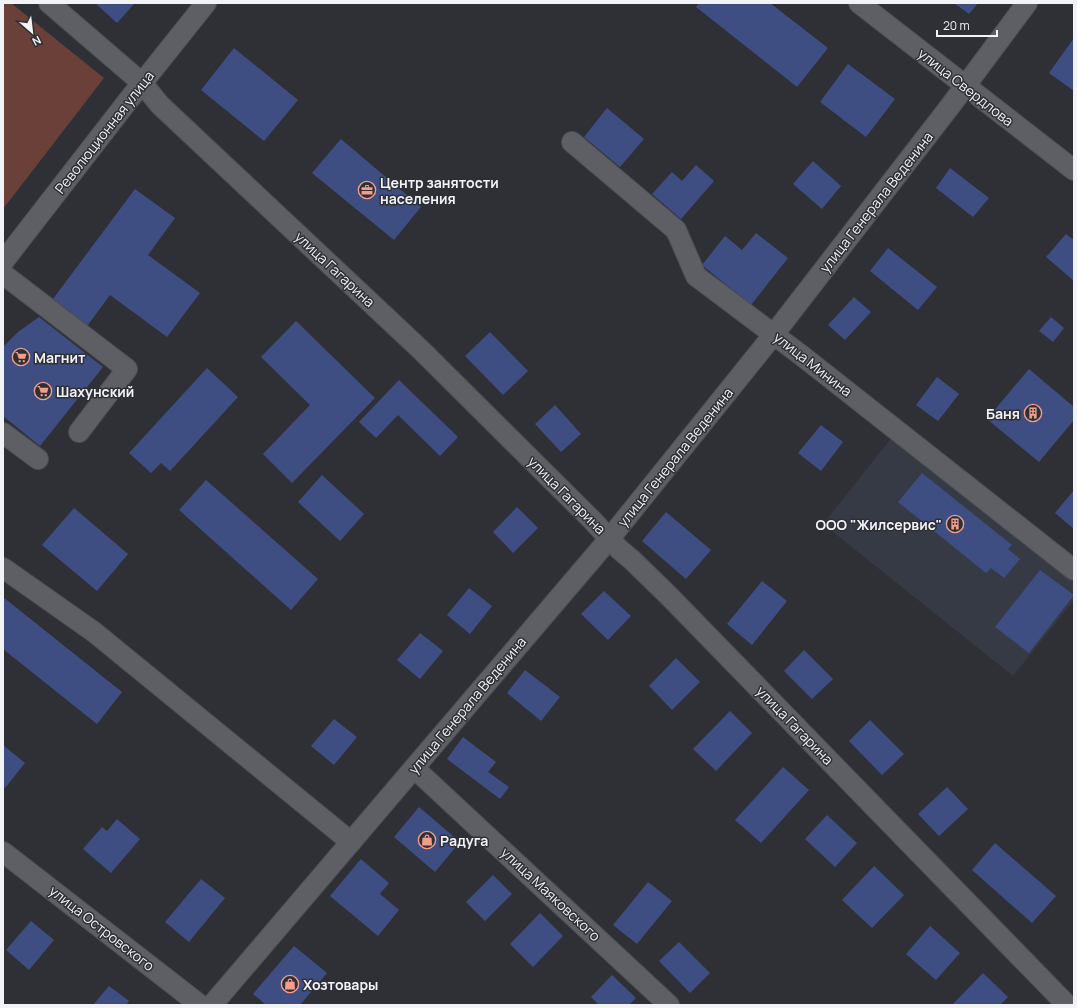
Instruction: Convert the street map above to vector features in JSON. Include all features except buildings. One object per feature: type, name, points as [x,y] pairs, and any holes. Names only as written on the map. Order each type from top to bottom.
[{"type":"street","name":"улица Гагарина","points":[[49,3],[142,83],[160,105],[421,350],[610,538],[619,549],[669,596],[1067,1005]]},
{"type":"street","name":"Революционная улица","points":[[3,262],[206,3]]},
{"type":"street","name":"улица Свердлова","points":[[859,3],[1074,170]]},
{"type":"street","name":"улица Генерала Веденина","points":[[212,1005],[610,538],[774,334],[1027,3]]},
{"type":"street","name":"улица Минина","points":[[572,142],[676,230],[696,276],[774,334],[1074,570]]},
{"type":"street","points":[[3,274],[128,369],[79,432]]},
{"type":"street","points":[[3,434],[38,459]]},
{"type":"street","points":[[3,568],[94,632],[351,842]]},
{"type":"street","name":"улица Маяковского","points":[[414,768],[670,1005]]},
{"type":"street","name":"улица Островского","points":[[3,852],[200,1005]]},
{"type":"shaded area","points":[[3,3],[11,3],[104,78],[3,209]]},
{"type":"shaded area","points":[[893,436],[1074,582],[1074,600],[1013,676],[823,524]]},
{"type":"place","name":"Центр занятости населения","points":[[367,190]]},
{"type":"place","name":"Магнит","points":[[21,357]]},
{"type":"place","name":"Шахунский","points":[[43,391]]},
{"type":"place","name":"Баня","points":[[1033,413]]},
{"type":"place","name":"ООО \"Жилсервис\"","points":[[955,524]]},
{"type":"place","name":"Радуга","points":[[427,840]]},
{"type":"place","name":"Хозтовары","points":[[290,984]]}]
